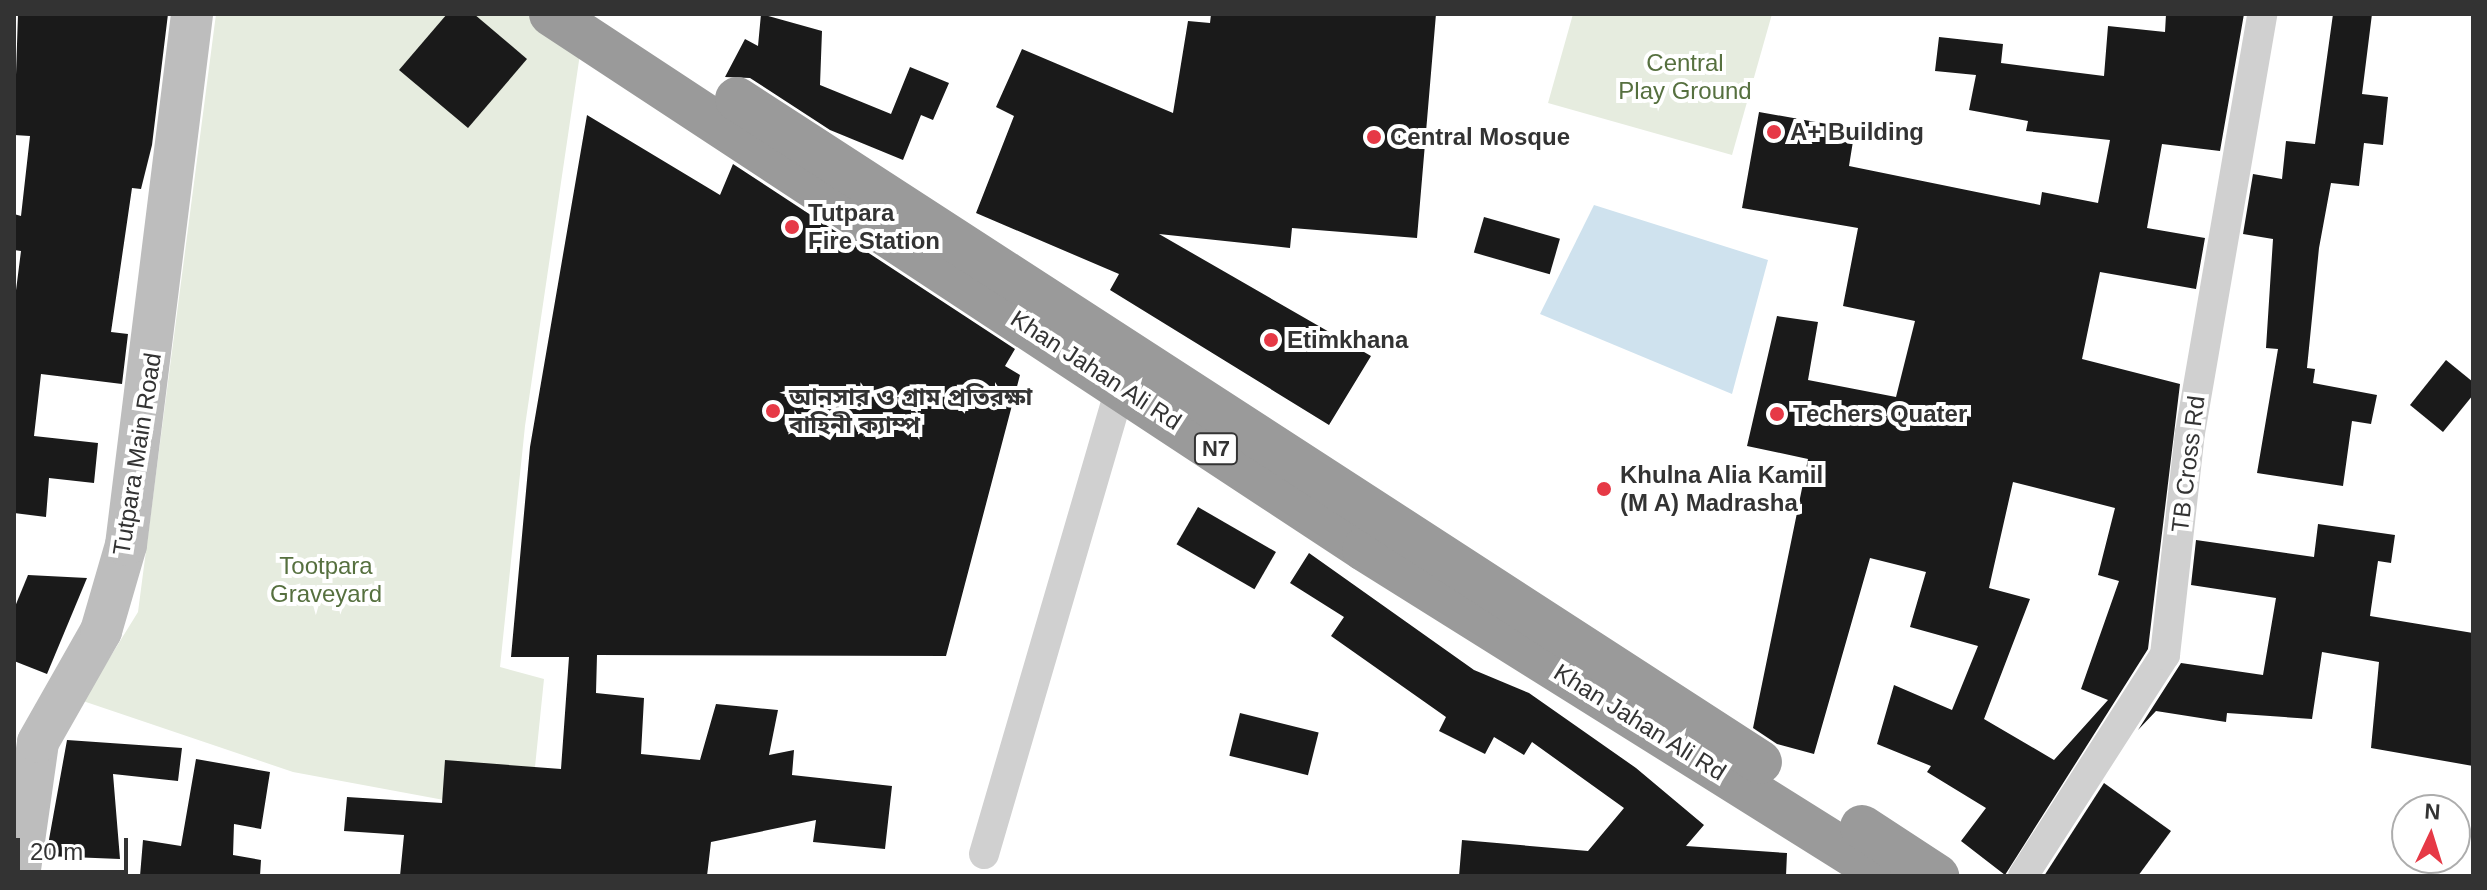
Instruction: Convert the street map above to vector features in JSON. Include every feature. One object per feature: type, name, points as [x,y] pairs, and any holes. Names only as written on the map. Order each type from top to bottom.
[{"type":"highway","name":"Khan Jahan Ali Rd","points":[[551,14],[1364,549],[1886,876]]},
{"type":"highway","name":"Khan Jahan Ali Rd","points":[[603,14],[1937,876]]},
{"type":"street","name":"Tutpara Main Road","points":[[19,876],[38,742],[101,631],[126,545],[192,14]]},
{"type":"street","name":"TB Cross Rd","points":[[2023,876],[2165,655],[2190,433],[2262,14]]},
{"type":"street","points":[[984,854],[1121,387]]},
{"type":"green space","name":"Tootpara Graveyard","points":[[216,14],[550,14],[584,27],[525,426],[500,667],[544,679],[530,816],[293,772],[83,701],[138,612]]},
{"type":"green space","name":"Central Play Ground","points":[[1573,14],[1772,14],[1732,155],[1548,103]]},
{"type":"water","points":[[1594,205],[1768,260],[1732,394],[1540,314]]},
{"type":"building","points":[[18,14],[168,14],[152,145],[141,189],[132,188],[111,332],[128,334],[122,384],[41,374],[34,436],[98,443],[94,483],[49,478],[46,517],[14,513],[14,306],[21,251],[14,250],[14,214],[21,216],[30,136],[14,135]]},
{"type":"building","points":[[447,14],[474,14],[527,59],[468,128],[399,70]]},
{"type":"building","points":[[761,14],[822,31],[820,85],[891,114],[910,67],[949,83],[933,120],[921,115],[903,160],[830,130],[750,78],[725,77],[745,39],[758,46]]},
{"type":"building","points":[[1211,14],[1436,14],[1417,238],[1292,228],[1290,248],[1159,234],[1371,356],[1329,425],[1110,290],[1119,274],[976,213],[1014,116],[996,107],[1022,49],[1173,113],[1188,21],[1210,23]]},
{"type":"building","points":[[2166,14],[2244,14],[2220,151],[2162,144],[2147,228],[2205,238],[2196,289],[2100,272],[2082,359],[2180,384],[2148,649],[2005,875],[1961,841],[1986,808],[1927,772],[1931,766],[1877,744],[1894,685],[1952,710],[1978,646],[1910,627],[1926,572],[1870,558],[1814,754],[1777,744],[1753,728],[1808,459],[1747,446],[1777,316],[1818,322],[1808,380],[1896,397],[1915,321],[1843,306],[1858,228],[1742,208],[1759,112],[1855,129],[1849,166],[2040,205],[2042,192],[2098,203],[2110,140],[2026,131],[2028,121],[1969,110],[1976,75],[1935,71],[1939,37],[2003,44],[2001,63],[2104,76],[2108,26],[2165,32]],"holes":[[[2013,482],[2115,508],[2098,575],[2119,581],[2081,689],[2108,700],[2054,760],[1984,719],[2030,599],[1989,588]]]},
{"type":"building","points":[[2333,14],[2372,14],[2362,94],[2388,97],[2383,145],[2364,143],[2359,186],[2331,183],[2319,248],[2307,368],[2315,369],[2313,383],[2377,395],[2371,424],[2352,421],[2343,486],[2257,473],[2278,349],[2266,348],[2273,239],[2243,234],[2253,174],[2282,179],[2286,141],[2315,144]]},
{"type":"building","name":"আনসার ও গ্রাম প্রতিরক্ষা বাহিনী ক্যাম্প","points":[[587,115],[720,195],[733,164],[1015,349],[1005,366],[1020,375],[946,656],[597,655],[596,693],[644,698],[641,754],[700,760],[716,704],[778,710],[769,755],[794,750],[792,775],[892,786],[885,849],[813,842],[816,820],[711,842],[707,876],[400,876],[404,835],[344,831],[347,797],[442,803],[445,760],[561,769],[569,657],[511,657],[530,447]]},
{"type":"building","points":[[1484,217],[1560,239],[1550,274],[1474,253]]},
{"type":"building","points":[[2446,360],[2473,382],[2473,395],[2443,432],[2410,405]]},
{"type":"building","points":[[1198,507],[1276,552],[1254,589],[1176,544]]},
{"type":"building","points":[[2318,524],[2395,535],[2391,563],[2378,561],[2370,616],[2473,633],[2473,766],[2371,748],[2379,662],[2322,652],[2312,719],[2227,713],[2226,722],[2156,711],[2138,730],[2181,663],[2263,675],[2276,598],[2191,585],[2196,540],[2314,557]]},
{"type":"building","points":[[1309,553],[1474,670],[1529,693],[1636,768],[1704,825],[1686,846],[1787,853],[1786,876],[1459,876],[1462,840],[1588,851],[1624,808],[1532,742],[1524,755],[1494,737],[1485,754],[1439,731],[1446,717],[1331,636],[1344,617],[1290,583]]},
{"type":"building","points":[[28,575],[87,578],[47,674],[14,661],[14,609]]},
{"type":"building","points":[[1240,713],[1319,733],[1308,775],[1229,756]]},
{"type":"building","points":[[67,740],[182,748],[178,781],[113,774],[120,859],[46,856]]},
{"type":"building","points":[[196,759],[270,772],[261,829],[234,824],[233,855],[261,860],[260,876],[140,876],[143,840],[181,846]]},
{"type":"building","points":[[2104,783],[2171,831],[2138,876],[2044,876]]},
{"type":"place","name":"A+ Building","points":[[1774,132]]},
{"type":"place","name":"Central Mosque","points":[[1374,137]]},
{"type":"place","name":"Tutpara Fire Station","points":[[792,227]]},
{"type":"place","name":"Etimkhana","points":[[1271,340]]},
{"type":"place","name":"আনসার ও গ্রাম প্রতিরক্ষা বাহিনী ক্যাম্প","points":[[773,411]]},
{"type":"place","name":"Techers Quater","points":[[1777,414]]},
{"type":"place","name":"Khulna Alia Kamil (M A) Madrasha","points":[[1604,489]]}]
